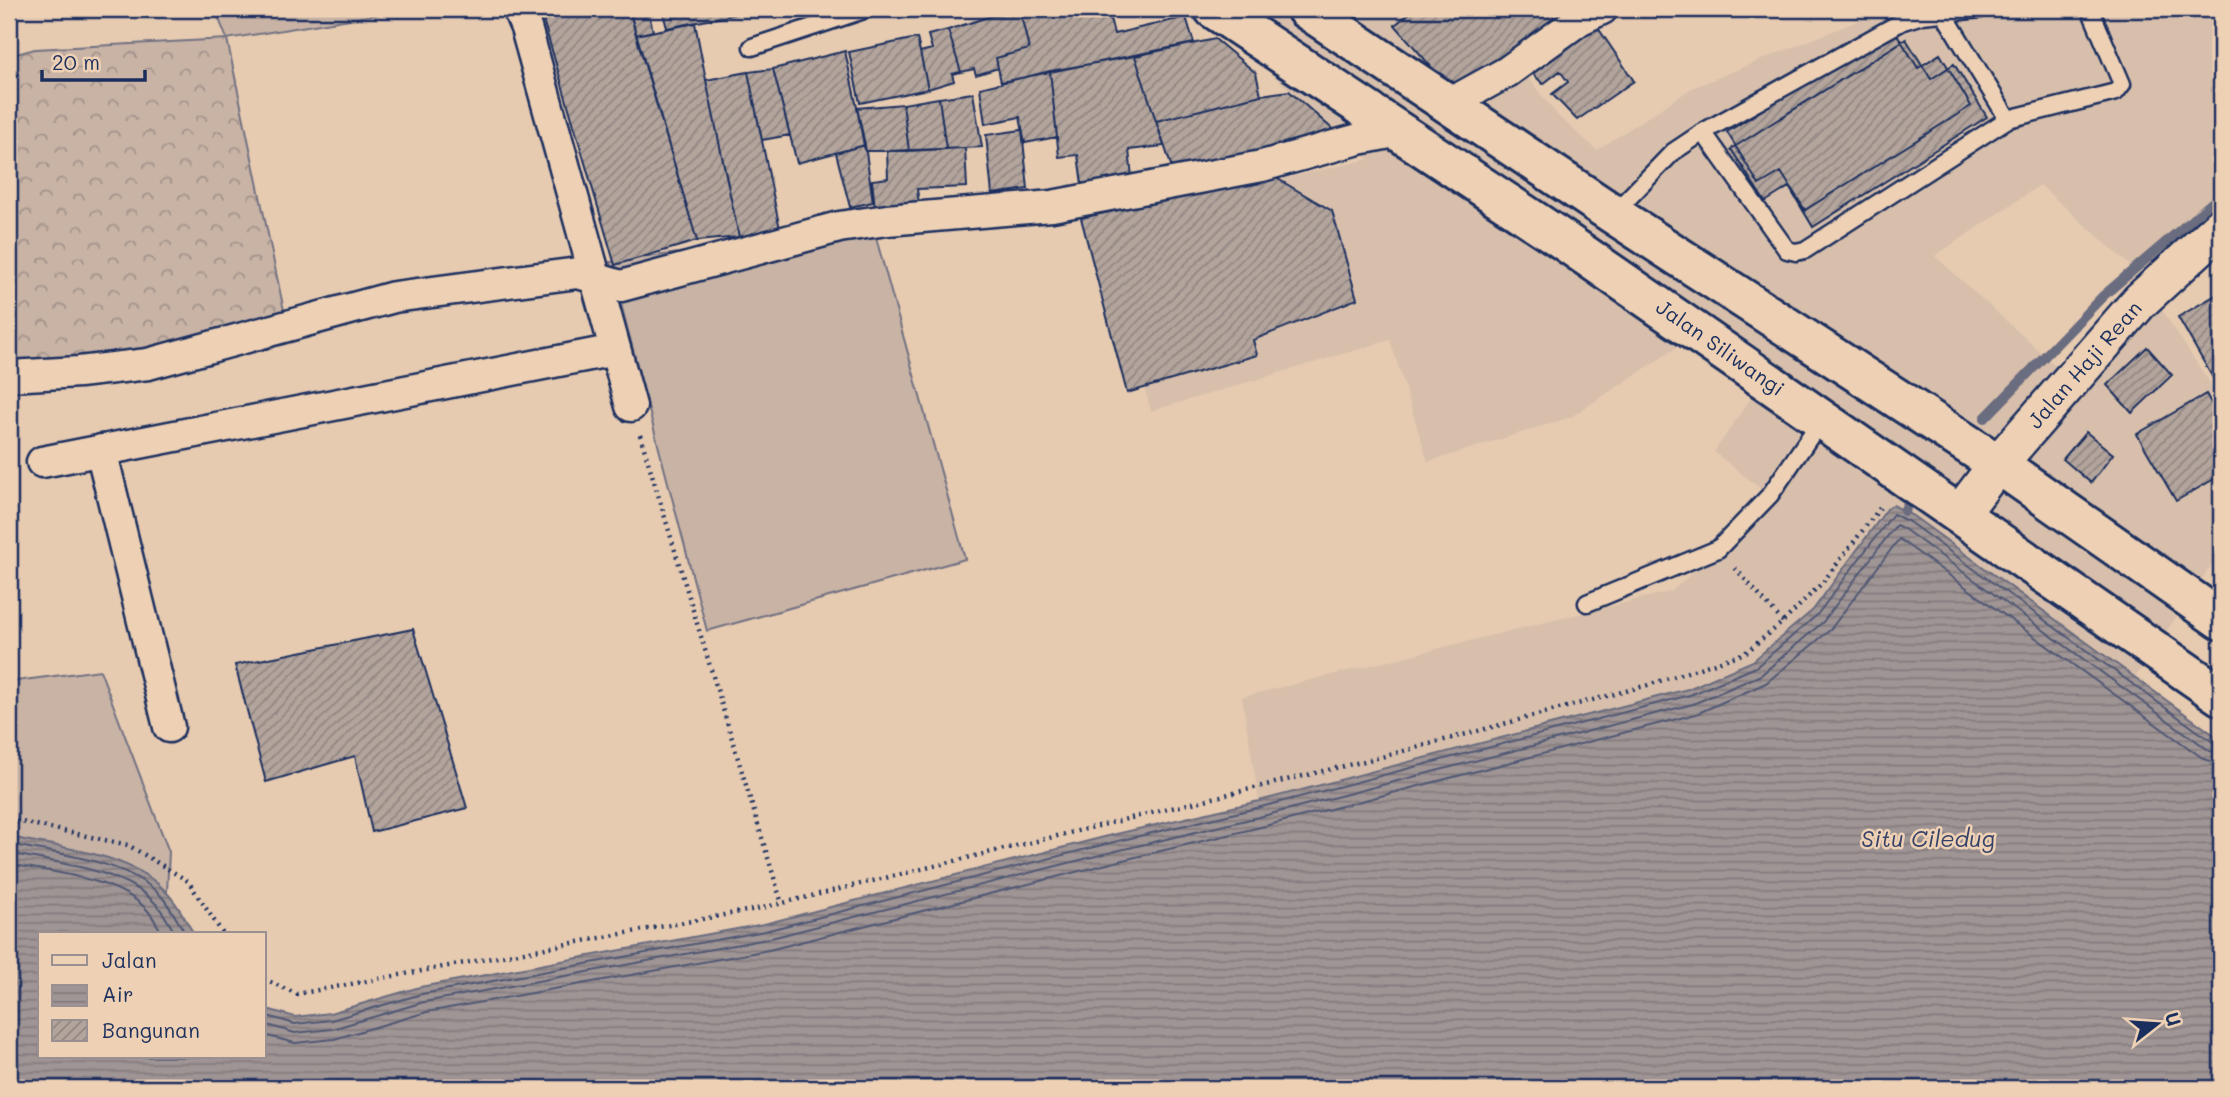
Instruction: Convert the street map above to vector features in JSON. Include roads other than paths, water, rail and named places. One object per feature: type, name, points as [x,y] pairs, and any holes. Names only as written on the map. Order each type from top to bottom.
[{"type":"main road","name":"Jalan Siliwangi","points":[[1214,9],[1560,238],[2221,696]]},
{"type":"main road","points":[[1306,9],[1613,214],[1998,464],[2221,620]]},
{"type":"street","points":[[518,9],[526,28],[631,405]]},
{"type":"street","points":[[1449,104],[1507,72],[1579,20],[1602,9]]},
{"type":"street","points":[[9,376],[148,364],[394,298],[430,291],[578,273],[621,286],[839,227],[887,220],[1052,206],[1262,166],[1359,139],[1400,131]]},
{"type":"street","name":"Jalan Haji Rean","points":[[1960,514],[1998,464],[2140,301],[2221,227]]},
{"type":"street","points":[[42,462],[615,351]]},
{"type":"street","points":[[101,450],[169,727]]},
{"type":"lane","points":[[752,47],[867,9]]},
{"type":"lane","points":[[1613,214],[1673,152],[1703,132],[1903,21],[1922,15],[1981,9]]},
{"type":"lane","points":[[1703,132],[1787,250],[1805,250],[2008,119],[2116,92],[2122,84],[2090,9]]},
{"type":"lane","points":[[1944,14],[2008,119]]},
{"type":"lane","points":[[1587,603],[1718,550],[1770,495],[1822,419]]},
{"type":"water","name":"Situ Ciledug","points":[[1893,505],[1913,516],[2221,740],[2221,1088],[9,1088],[9,837],[93,854],[134,869],[167,893],[193,932],[38,932],[38,1058],[266,1058],[266,1009],[295,1017],[330,1013],[420,987],[764,924],[1112,835],[1259,801],[1688,689],[1753,661],[1813,610],[1887,509]]},
{"type":"waterway","points":[[1985,418],[2103,296],[2221,195]]},
{"type":"waterway","points":[[1904,511],[1911,500]]}]
